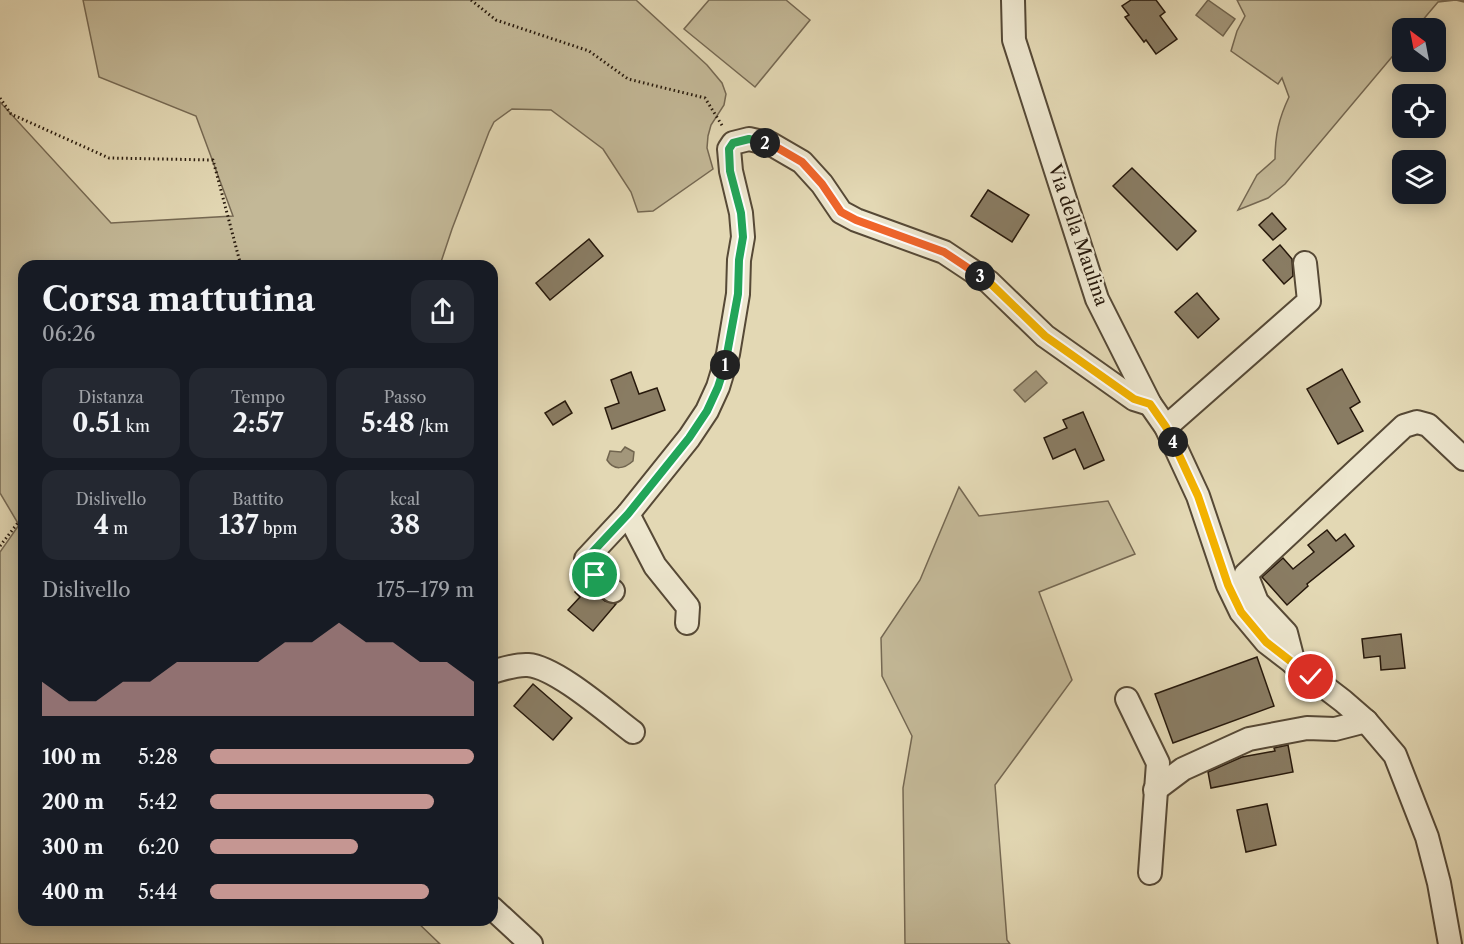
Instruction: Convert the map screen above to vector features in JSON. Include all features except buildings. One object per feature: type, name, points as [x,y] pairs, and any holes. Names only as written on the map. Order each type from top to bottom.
[{"type":"street","name":"Via della Maulina","points":[[1013,0],[1014,40],[1097,299],[1150,404],[1166,427],[1198,496],[1228,585],[1241,612],[1266,642],[1344,700],[1366,721],[1395,755],[1427,837],[1439,883],[1450,944]]},
{"type":"street","points":[[613,591],[595,575],[586,559],[628,514],[689,438],[707,411],[729,354],[738,294],[739,260],[743,237],[741,213],[730,171],[729,149],[733,143],[749,139],[771,144],[802,162],[822,184],[841,212],[856,220],[944,252],[989,282],[1045,336],[1134,399],[1150,404]]},
{"type":"street","points":[[1166,427],[1309,301],[1305,263]]},
{"type":"street","points":[[1294,664],[1286,633],[1257,602],[1246,574],[1404,426],[1417,422],[1428,425],[1464,459]]},
{"type":"street","points":[[628,514],[655,566],[688,607],[687,623]]},
{"type":"street","points":[[498,670],[528,665],[545,669],[633,732]]},
{"type":"street","points":[[1127,699],[1158,763],[1150,873]]},
{"type":"street","points":[[1155,790],[1183,769],[1249,740],[1307,728],[1335,729],[1366,721]]},
{"type":"street","points":[[498,914],[531,944]]},
{"type":"path","points":[[471,0],[496,20],[589,51],[628,79],[705,98],[733,143]]},
{"type":"path","points":[[0,98],[11,114],[109,158],[213,160],[239,260]]},
{"type":"path","points":[[0,546],[18,523]]},
{"type":"shaded area","points":[[83,0],[636,0],[707,65],[722,83],[726,94],[724,105],[711,125],[708,136],[707,148],[713,169],[653,211],[638,212],[631,192],[603,149],[551,110],[512,109],[494,122],[489,132],[442,260],[18,260],[18,523],[0,493],[0,102],[111,223],[233,216],[196,116],[99,77]]},
{"type":"shaded area","points":[[709,0],[786,0],[810,20],[755,87],[684,29]]},
{"type":"shaded area","points":[[1208,0],[1235,19],[1223,36],[1196,15]]},
{"type":"shaded area","points":[[1237,0],[1456,0],[1438,2],[1424,18],[1392,18],[1392,57],[1285,184],[1268,198],[1238,210],[1257,175],[1275,159],[1278,127],[1289,97],[1282,78],[1278,84],[1231,51],[1237,31],[1245,16]]},
{"type":"shaded area","points":[[1036,371],[1047,383],[1025,402],[1014,390]]},
{"type":"shaded area","points":[[625,447],[634,452],[633,461],[623,467],[610,464],[607,460],[610,451],[621,452]]},
{"type":"shaded area","points":[[959,487],[979,516],[1108,501],[1135,554],[1039,592],[1072,680],[995,785],[1007,940],[1010,944],[905,944],[903,788],[912,736],[882,676],[881,638],[920,580]]},
{"type":"shaded area","points":[[18,526],[18,926],[421,926],[440,944],[0,944],[0,552]]},
{"type":"route","points":[[595,575],[586,559],[628,514],[689,438],[707,411],[718,387],[729,354],[738,294],[739,260],[743,237],[737,191],[730,171],[729,149],[733,143],[749,139],[771,144],[802,162],[822,184],[841,212],[856,220],[944,252],[989,282],[1045,336],[1134,399],[1150,404],[1166,427],[1198,496],[1228,585],[1241,612],[1266,642],[1311,677]]}]
